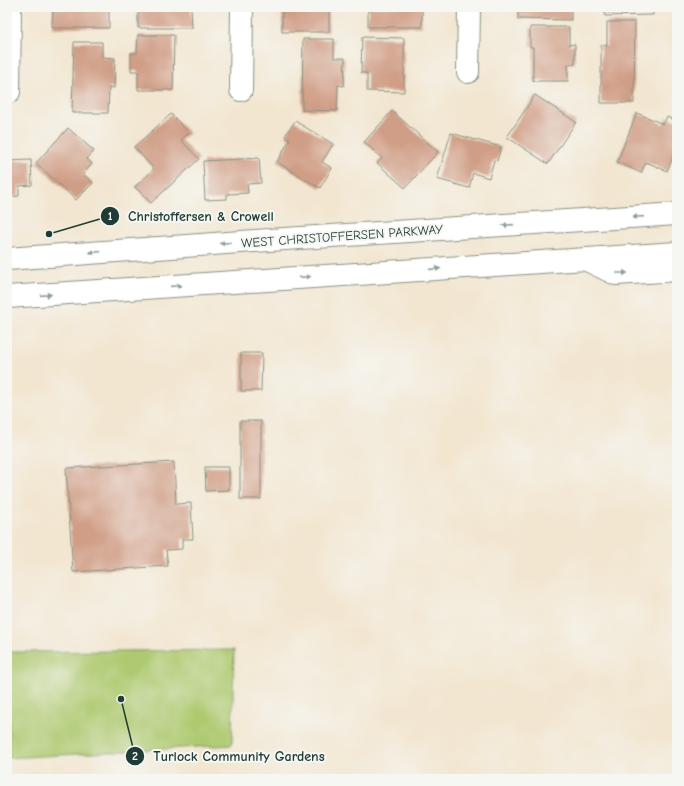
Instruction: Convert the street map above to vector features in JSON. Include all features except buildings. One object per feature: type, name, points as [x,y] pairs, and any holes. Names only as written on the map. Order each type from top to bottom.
[{"type":"street","points":[[9,92],[10,7]]},
{"type":"street","points":[[241,90],[242,7]]},
{"type":"street","points":[[468,72],[469,7]]},
{"type":"street","name":"WEST CHRISTOFFERSEN PARKWAY","points":[[7,259],[268,240],[677,214]]},
{"type":"street","points":[[7,297],[677,253]]},
{"type":"street","points":[[586,259],[616,274],[677,270]]},
{"type":"green space","points":[[234,650],[232,745],[9,758],[9,652]]},
{"type":"place","name":"Christoffersen & Crowell","points":[[49,234]]},
{"type":"place","name":"Turlock Community Gardens","points":[[121,699]]}]
